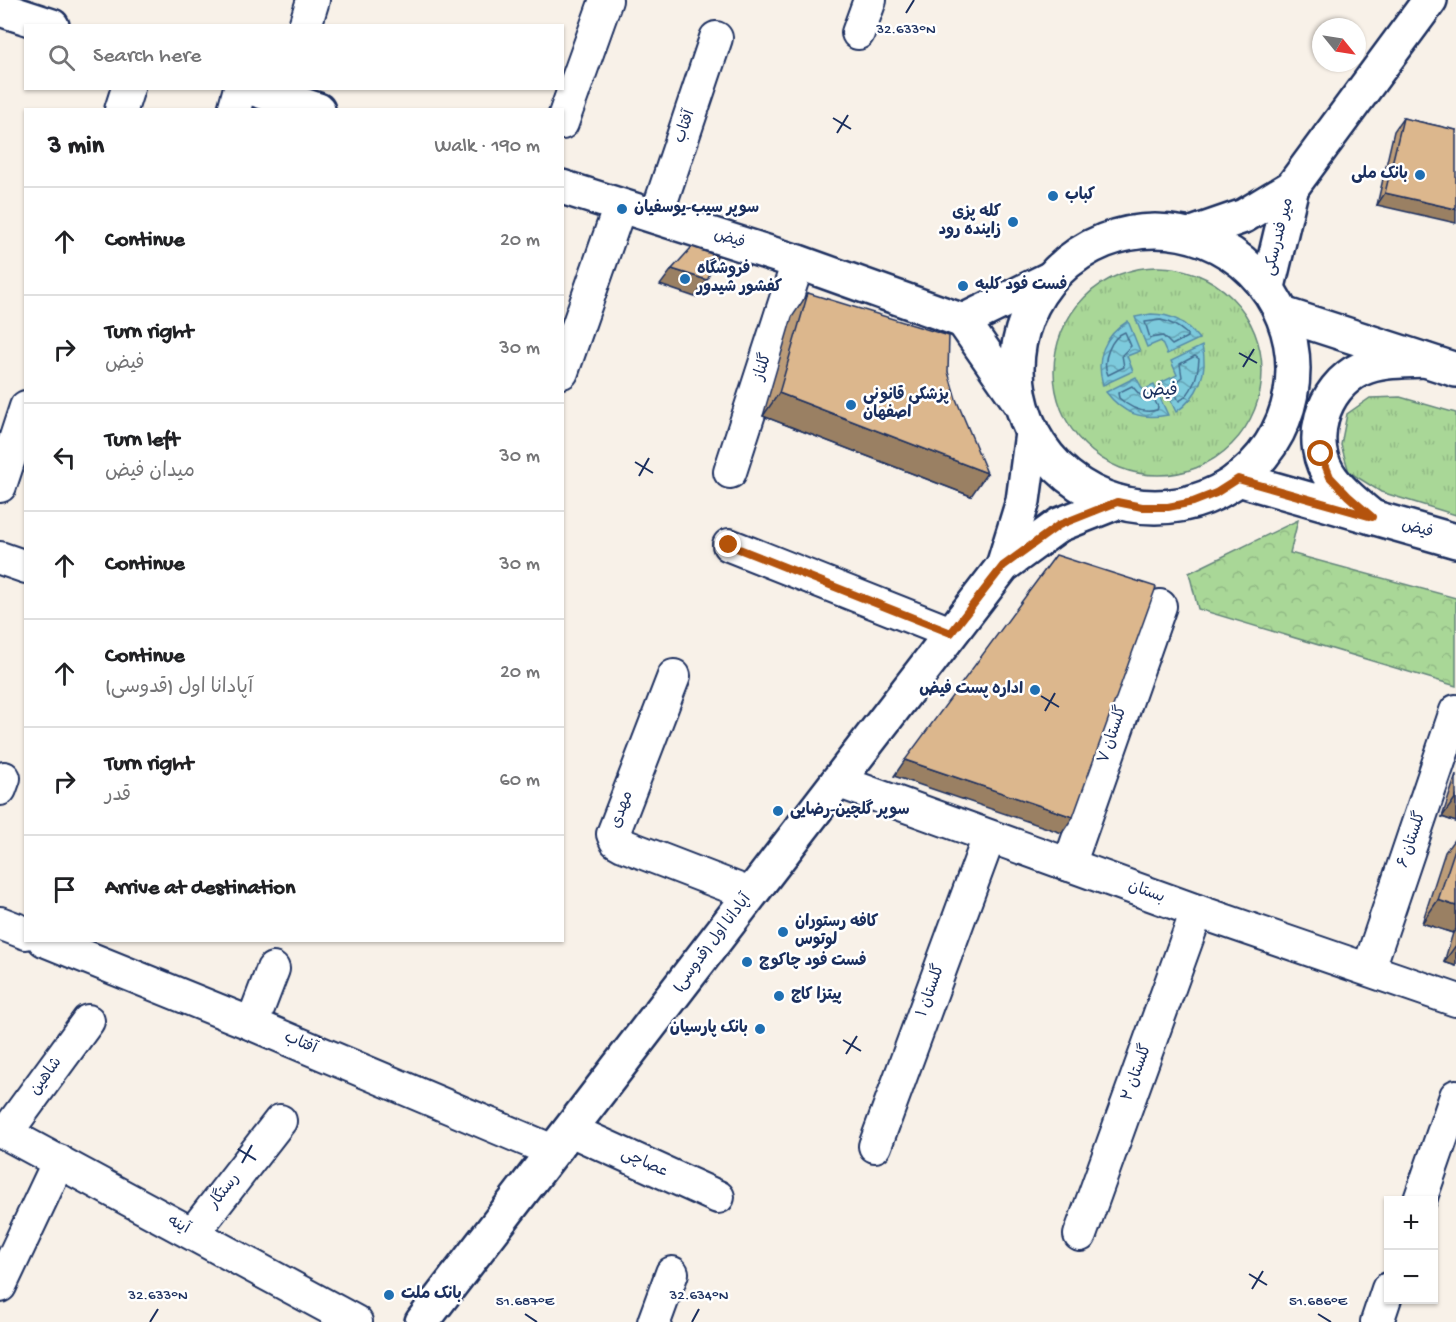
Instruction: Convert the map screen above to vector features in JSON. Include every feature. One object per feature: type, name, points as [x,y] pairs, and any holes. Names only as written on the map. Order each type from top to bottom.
[{"type":"main road","points":[[1192,234],[1244,216],[1292,186],[1430,0]]},
{"type":"main road","points":[[2,6],[47,24]]},
{"type":"main road","points":[[272,92],[313,108]]},
{"type":"main road","name":"میر فندرسکی","points":[[1275,301],[1292,186]]},
{"type":"main road","name":"فیض","points":[[564,188],[798,262],[963,321]]},
{"type":"main road","points":[[1003,566],[1023,501],[1027,419],[1016,372],[1020,338],[1031,306],[1050,278],[1091,246],[1130,232],[1161,230],[1192,234],[1221,246],[1246,264],[1275,301],[1291,344],[1293,374],[1289,404],[1278,433],[1260,458],[1238,479],[1216,493],[1185,504],[1168,507],[1142,507],[1117,502],[1091,492],[1067,476],[1047,457],[1027,419],[963,321],[1050,278]]},
{"type":"main road","points":[[1275,301],[1424,360],[1456,370]]},
{"type":"main road","points":[[1372,517],[1330,477],[1321,454],[1318,429],[1325,405],[1340,384],[1361,369],[1385,362],[1424,360]]},
{"type":"main road","name":"فیض","points":[[1238,479],[1456,541]]},
{"type":"main road","points":[[1003,566],[1059,525],[1117,502]]},
{"type":"main road","name":"آپادانا اول (قدوسی)","points":[[422,1322],[1003,566]]},
{"type":"street","points":[[306,24],[313,0]]},
{"type":"street","points":[[564,117],[606,0]]},
{"type":"street","points":[[858,33],[870,0]]},
{"type":"street","name":"آفتاب","points":[[656,217],[717,38]]},
{"type":"street","points":[[122,108],[127,90]]},
{"type":"street","points":[[235,108],[239,90]]},
{"type":"street","points":[[564,366],[620,206]]},
{"type":"street","name":"گلناز","points":[[730,472],[798,262]]},
{"type":"street","points":[[0,486],[24,411]]},
{"type":"street","points":[[729,545],[951,633]]},
{"type":"street","points":[[0,558],[24,566]]},
{"type":"street","name":"گلستان ۷","points":[[1069,865],[1160,606]]},
{"type":"street","name":"مهدی","points":[[674,676],[613,834],[616,841],[623,845],[750,894]]},
{"type":"street","name":"گلستان ۶","points":[[1369,968],[1456,711]]},
{"type":"street","name":"بستان","points":[[837,781],[1197,911],[1369,968],[1456,1000]]},
{"type":"street","name":"گلستان ۱","points":[[875,1146],[989,837]]},
{"type":"street","name":"گلستان ۲","points":[[1080,1235],[1197,911]]},
{"type":"street","points":[[0,923],[24,932]]},
{"type":"street","name":"آفتاب","points":[[49,942],[252,1024],[562,1141]]},
{"type":"street","points":[[252,1024],[273,969]]},
{"type":"street","name":"شاهین","points":[[3,1132],[88,1021]]},
{"type":"street","points":[[1421,1196],[1456,1096]]},
{"type":"street","name":"رستگار","points":[[192,1233],[280,1121]]},
{"type":"street","name":"آینه","points":[[3,1132],[356,1322]]},
{"type":"street","name":"عصاچی","points":[[562,1141],[718,1197]]},
{"type":"street","points":[[0,1286],[59,1161]]},
{"type":"street","points":[[654,1322],[672,1273]]},
{"type":"street","points":[[1377,1322],[1384,1303]]},
{"type":"green space","points":[[1158,267],[1178,269],[1207,279],[1238,305],[1254,331],[1260,351],[1262,371],[1260,391],[1250,420],[1224,451],[1198,467],[1178,473],[1158,475],[1138,473],[1109,463],[1078,437],[1062,411],[1056,391],[1054,371],[1056,351],[1066,322],[1092,291],[1118,275],[1138,269]]},
{"type":"green space","points":[[1400,397],[1456,413],[1456,515],[1381,492],[1349,472],[1341,445],[1347,414],[1370,398]]},
{"type":"green space","points":[[1298,520],[1290,553],[1456,598],[1456,686],[1198,609],[1189,573]]},
{"type":"water","points":[[1151,314],[1178,320],[1199,339],[1167,354],[1161,341],[1147,347],[1135,317]]},
{"type":"water","points":[[1128,321],[1140,351],[1127,356],[1133,371],[1103,385],[1100,366],[1104,348],[1113,334]]},
{"type":"water","points":[[1202,346],[1204,365],[1200,383],[1190,399],[1176,412],[1162,382],[1177,375],[1171,361]]},
{"type":"water","points":[[1136,377],[1143,390],[1154,385],[1168,415],[1149,417],[1133,414],[1119,406],[1106,392]]},
{"type":"building","name":"بانک ملی","points":[[1403,118],[1456,130],[1456,209],[1385,193]]},
{"type":"building","points":[[692,247],[717,256],[707,280],[672,269]]},
{"type":"building","name":"پزشکی قانونی اصفهان","points":[[808,293],[949,336],[948,372],[956,399],[987,473],[779,393]]},
{"type":"building","name":"اداره پست فیض","points":[[1056,555],[1156,587],[1073,817],[905,760]]},
{"type":"building","points":[[1456,846],[1456,906],[1438,900]]},
{"type":"place","name":"بانک ملی","points":[[1420,175]]},
{"type":"place","name":"کباب","points":[[1053,196]]},
{"type":"place","name":"سوپر سیب-یوسفیان","points":[[622,209]]},
{"type":"place","name":"کله پزی زاینده رود","points":[[1013,222]]},
{"type":"place","name":"فروشگاه کفشور شیدور","points":[[685,279]]},
{"type":"place","name":"فست فود کلبه","points":[[963,286]]},
{"type":"place","name":"پزشکی قانونی اصفهان","points":[[851,405]]},
{"type":"place","name":"اداره پست فیض","points":[[1035,690]]},
{"type":"place","name":"سوپر گلچین-رضایی","points":[[778,811]]},
{"type":"place","name":"کافه رستوران لوتوس","points":[[783,932]]},
{"type":"place","name":"فست فود چاکوچ","points":[[747,962]]},
{"type":"place","name":"پیتزا کاج","points":[[779,996]]},
{"type":"place","name":"بانک پارسیان","points":[[760,1029]]},
{"type":"place","name":"بانک ملت","points":[[389,1295]]},
{"type":"district","name":"فیض","points":[[1160,391]]},
{"type":"route","points":[[729,545],[951,633],[1003,566],[1059,525],[1117,502],[1142,507],[1168,507],[1193,502],[1216,493],[1238,479],[1372,517],[1330,477],[1321,454]]}]
